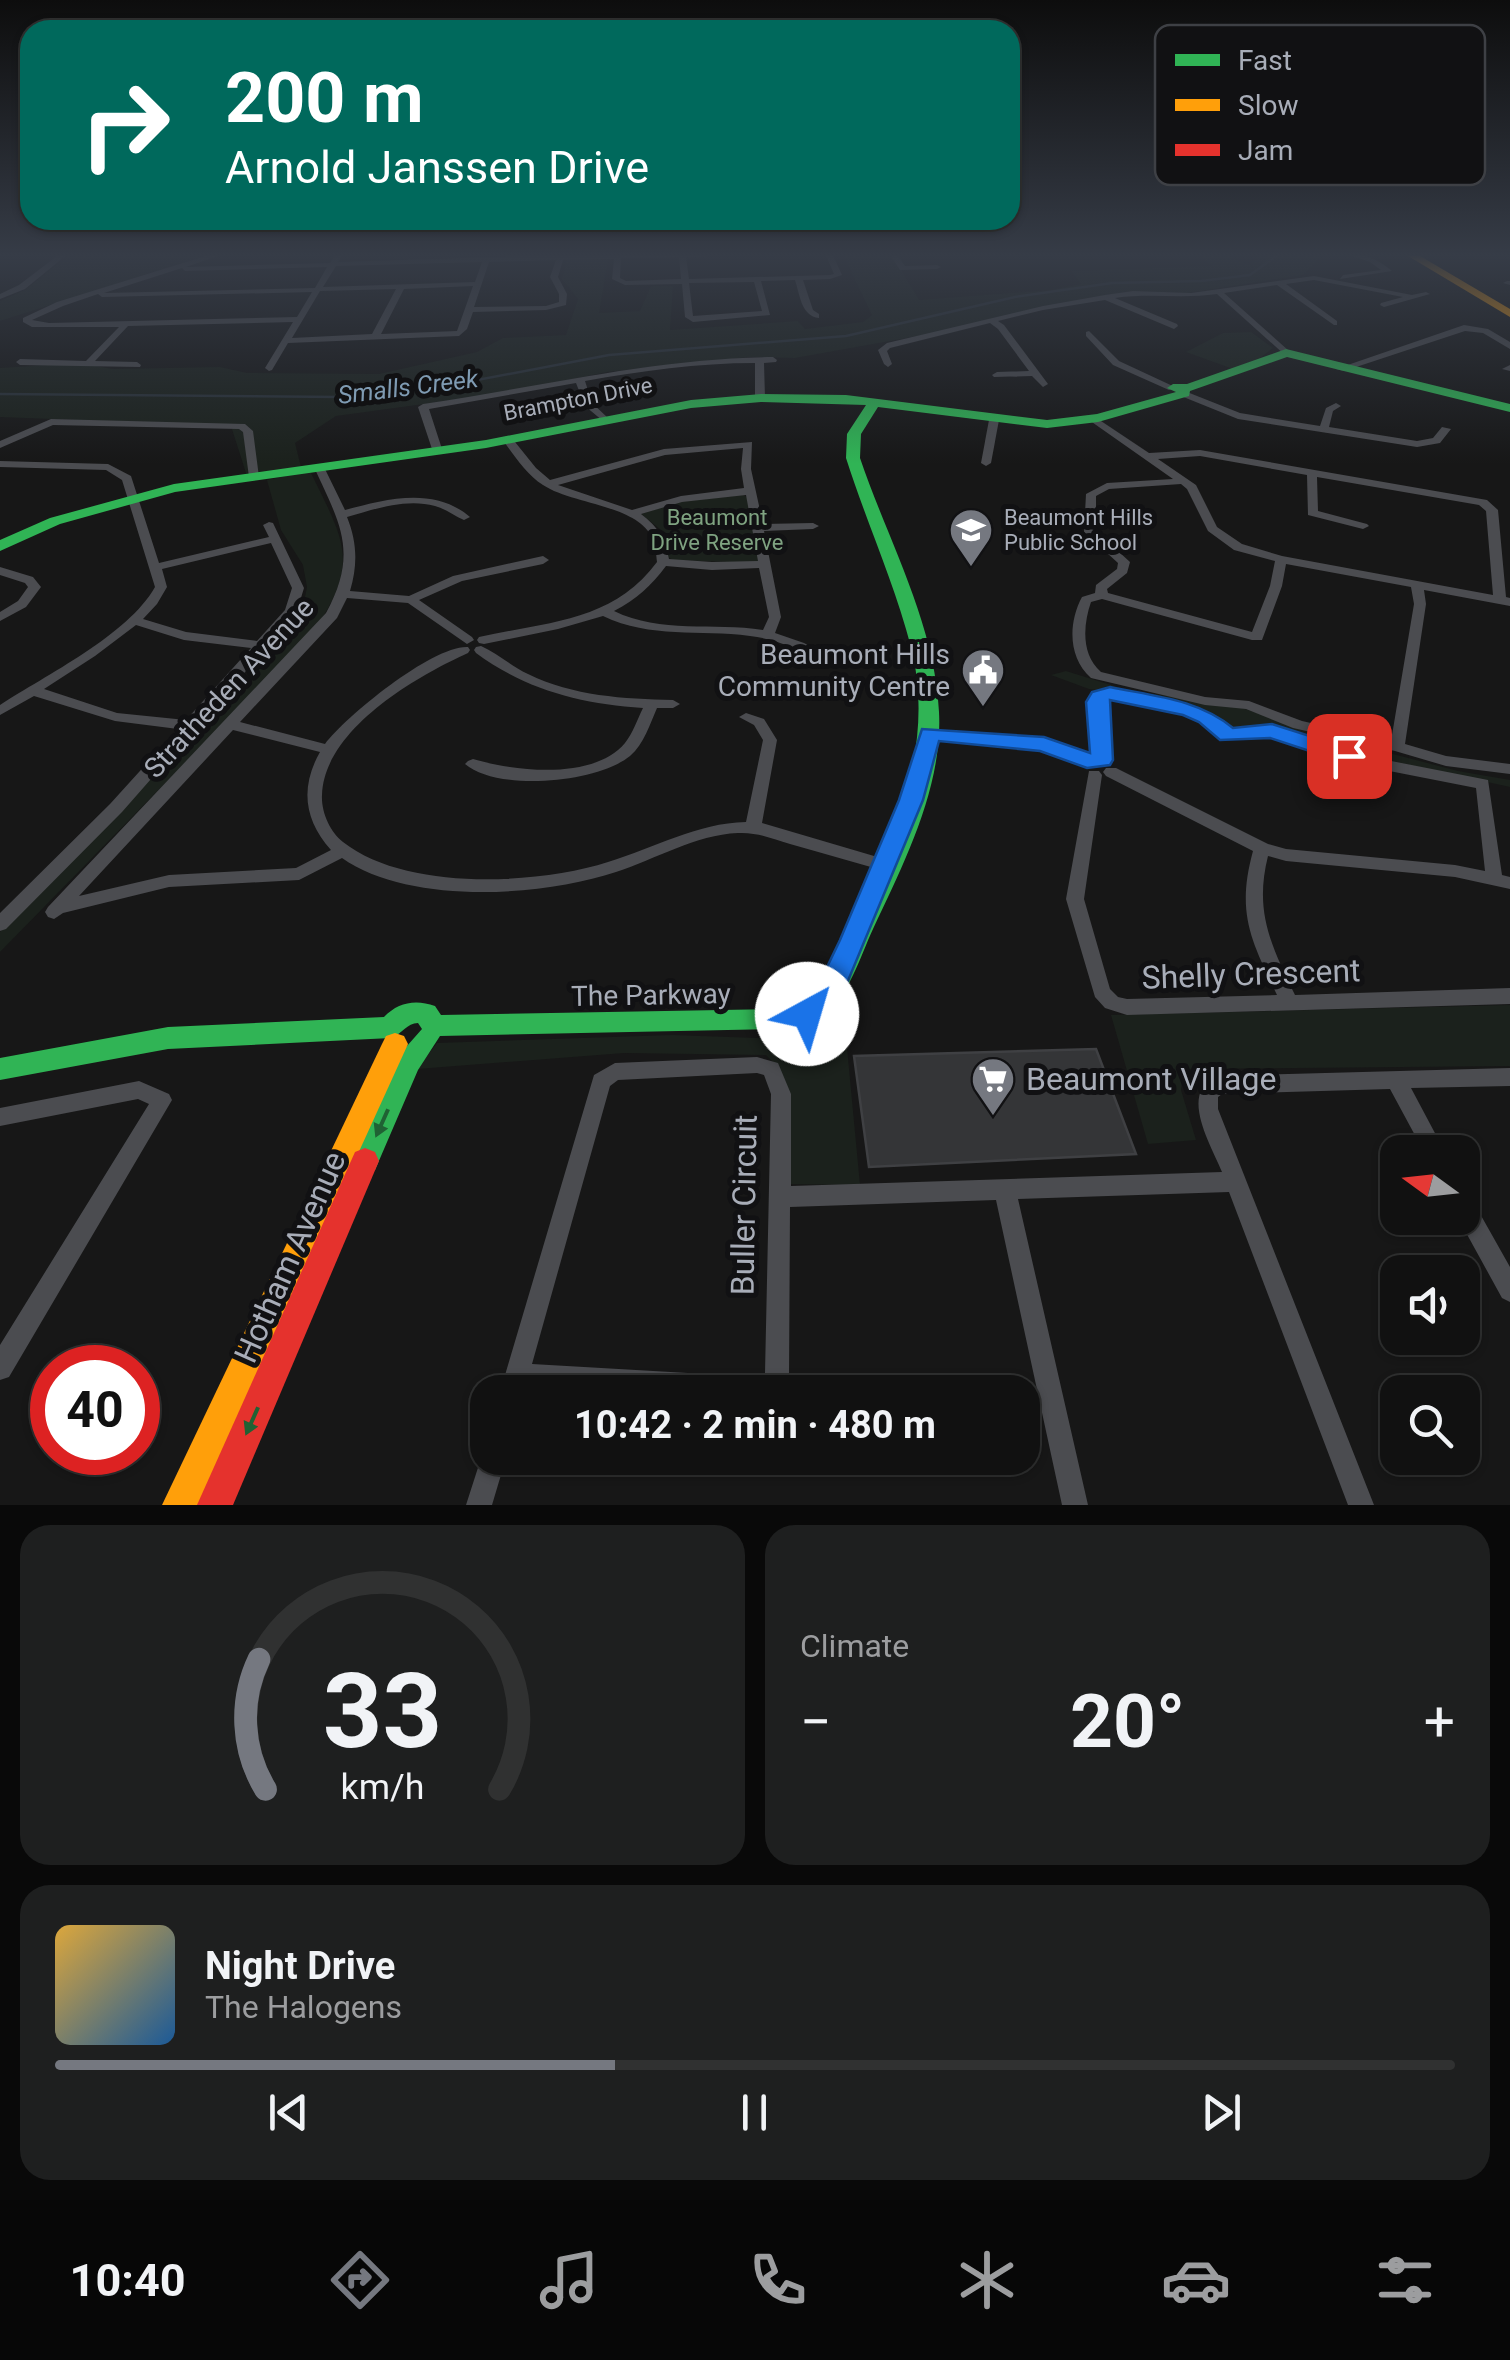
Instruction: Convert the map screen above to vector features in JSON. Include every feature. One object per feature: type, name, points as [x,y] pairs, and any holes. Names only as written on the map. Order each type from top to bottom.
[{"type":"street","points":[[32,323],[153,323]]},
{"type":"street","points":[[269,368],[296,323]]},
{"type":"street","points":[[376,338],[383,323]]},
{"type":"street","points":[[286,341],[455,334],[465,323]]},
{"type":"street","points":[[888,364],[882,350],[887,346],[988,323]]},
{"type":"street","points":[[995,323],[1043,384]]},
{"type":"street","points":[[1167,323],[1174,326]]},
{"type":"street","points":[[1256,323],[1282,345],[1287,357],[1510,408]]},
{"type":"street","points":[[90,361],[126,324]]},
{"type":"street","points":[[1341,369],[1464,328],[1485,331],[1510,346]]},
{"type":"street","points":[[1090,334],[1116,363],[1238,416],[1427,445],[1446,429]]},
{"type":"street","name":"Brampton Drive","points":[[0,546],[49,524],[134,499],[507,439],[643,410],[760,398],[875,402],[994,420],[1059,423],[1092,418],[1287,357]]},
{"type":"street","points":[[760,360],[760,398]]},
{"type":"street","points":[[437,449],[422,407],[614,373],[773,360]]},
{"type":"street","points":[[20,362],[137,365]]},
{"type":"street","points":[[997,375],[1035,373]]},
{"type":"street","points":[[580,380],[588,404],[603,418]]},
{"type":"street","name":"The Parkway","points":[[431,1032],[775,1019],[807,1014],[826,1000],[920,776],[930,734],[924,674],[852,458],[854,434],[875,402]]},
{"type":"street","points":[[1324,429],[1330,410],[1336,406]]},
{"type":"street","points":[[1092,418],[1184,481],[1197,494],[1218,536],[1250,552],[1505,602],[1488,504]]},
{"type":"street","points":[[986,463],[994,420]]},
{"type":"street","points":[[0,446],[52,422],[242,426],[248,432],[254,477]]},
{"type":"street","points":[[507,439],[548,484],[633,512],[659,536],[663,562],[638,592],[605,612],[474,645],[407,682],[344,732],[329,750],[314,786],[315,810],[321,827],[340,852],[372,868],[420,880],[552,880],[606,869],[698,834],[752,827],[884,864]]},
{"type":"street","points":[[548,484],[664,452],[748,444],[751,492],[775,616],[768,634]]},
{"type":"street","points":[[1149,456],[1189,452],[1507,505]]},
{"type":"street","points":[[0,464],[108,467],[128,478],[160,587],[158,598],[136,621],[0,711]]},
{"type":"street","points":[[0,480],[17,465]]},
{"type":"street","name":"Stratheden Avenue","points":[[319,467],[353,545],[353,565],[345,594],[332,615],[56,910],[170,881],[299,874],[340,852]]},
{"type":"street","points":[[1312,473],[1312,513],[1370,528]]},
{"type":"street","points":[[1102,595],[1100,588],[1124,570],[1124,562],[1090,532],[1092,494],[1116,484],[1184,481]]},
{"type":"street","points":[[633,512],[681,499],[751,492]]},
{"type":"street","points":[[341,515],[426,499],[448,504],[464,517]]},
{"type":"street","points":[[760,528],[813,526]]},
{"type":"street","points":[[0,924],[116,808],[282,623],[297,599],[298,588],[271,532],[156,568]]},
{"type":"street","points":[[1281,559],[1276,586],[1256,637],[1102,595],[1086,600],[1082,608],[1081,657],[1087,670],[1205,701],[1249,705],[1314,729],[1446,761],[1510,769]]},
{"type":"street","points":[[411,600],[454,580],[542,560]]},
{"type":"street","points":[[663,562],[712,566],[765,564]]},
{"type":"street","points":[[0,571],[29,580],[35,587],[22,604],[0,617]]},
{"type":"street","points":[[1397,747],[1420,604],[1417,586]]},
{"type":"street","points":[[345,594],[411,600],[511,671],[552,689],[651,705],[673,704]]},
{"type":"street","points":[[605,612],[623,622],[655,628],[768,634],[828,660]]},
{"type":"street","points":[[136,621],[184,636],[259,645]]},
{"type":"street","points":[[32,690],[114,717],[186,726]]},
{"type":"street","name":"Shelly Crescent","points":[[1502,880],[1483,784],[1369,762],[1272,731],[1228,735],[1207,717],[1189,710],[1110,694],[1099,696],[1099,767],[1074,900],[1106,998],[1127,1007],[1510,996]]},
{"type":"street","points":[[473,764],[489,773],[520,775],[586,768],[628,749],[651,705]]},
{"type":"street","points":[[746,718],[759,722],[770,740],[752,827]]},
{"type":"street","points":[[229,724],[329,750]]},
{"type":"street","points":[[930,734],[1044,744],[1262,848],[1320,861],[1435,868],[1502,880]]},
{"type":"street","points":[[1262,848],[1252,880],[1251,910],[1290,1003]]},
{"type":"street","points":[[0,1070],[139,1042],[393,1036],[416,1046],[431,1032],[426,1013],[400,1017],[393,1036]]},
{"type":"street","name":"Hotham Avenue","points":[[215,1505],[408,1064],[431,1032]]},
{"type":"street","name":"Hotham Avenue","points":[[180,1505],[393,1036]]},
{"type":"street","name":"Buller Circuit","points":[[518,1375],[601,1082],[615,1072],[757,1065],[771,1069],[781,1094],[777,1375]]},
{"type":"street","points":[[1361,1505],[1235,1182],[1208,1109],[1208,1094],[1217,1085],[1510,1076]]},
{"type":"street","points":[[1396,1080],[1426,1135]]},
{"type":"street","points":[[0,1117],[139,1090],[162,1100],[0,1368]]},
{"type":"street","points":[[778,1197],[1235,1182]]},
{"type":"street","points":[[1005,1191],[1075,1505]]},
{"type":"street","points":[[1480,1235],[1510,1290]]},
{"type":"street","points":[[480,1505],[488,1475]]},
{"type":"green space","points":[[570,323],[670,323],[670,330],[800,323],[805,329],[853,323],[981,323],[795,358],[749,357],[607,372],[505,393],[336,416],[295,443],[301,467],[246,473],[231,426],[0,417],[0,368],[79,363],[113,369],[220,367],[247,373],[379,374],[477,352],[503,338],[566,335]]},
{"type":"green space","points":[[1251,332],[1273,348],[1233,369],[1186,352],[1223,333]]},
{"type":"green space","points":[[310,471],[332,516],[342,551],[338,586],[314,631],[0,952],[0,932],[222,706],[302,613],[307,587],[303,565],[281,530],[267,480]]},
{"type":"green space","name":"Beaumont Drive Reserve","points":[[747,497],[761,561],[757,563],[673,560],[667,556],[660,529],[641,514],[678,502]]},
{"type":"green space","points":[[1066,671],[1127,690],[1236,706],[1347,742],[1458,771],[1510,780],[1510,787],[1369,756],[1281,730],[1227,729],[1218,720],[1120,693],[1089,689],[1051,675]]},
{"type":"green space","points":[[1510,1005],[1510,1066],[1183,1069],[1181,1090],[1196,1140],[1148,1144],[1111,1015]]},
{"type":"green space","points":[[844,1016],[860,1185],[781,1184],[778,1067],[766,1055],[624,1053],[417,1069],[437,1043],[672,1035],[785,1039]]},
{"type":"building","name":"Beaumont Village","points":[[1096,1049],[1136,1154],[869,1167],[854,1056]]},
{"type":"waterway","name":"Smalls Creek","points":[[0,394],[341,397],[435,388],[609,355],[846,336],[901,323]]},
{"type":"traffic: fast","points":[[1173,388],[1188,388],[1286,353],[1510,408]]},
{"type":"traffic: fast","points":[[0,546],[55,521],[174,488],[486,444],[691,404],[761,398],[846,399],[1047,424],[1098,418],[1185,393],[1182,389]]},
{"type":"traffic: fast","points":[[434,1026],[775,1019],[807,1014],[826,1000],[893,860],[920,783],[928,747],[930,714],[920,649],[853,458],[854,434],[875,402]]},
{"type":"traffic: fast","points":[[391,1027],[402,1016],[415,1012],[426,1013],[434,1026]]},
{"type":"traffic: fast","points":[[0,1069],[168,1038],[391,1027]]},
{"type":"traffic: fast","points":[[365,1161],[408,1063],[428,1038]]},
{"type":"traffic: slow","points":[[180,1505],[395,1044]]},
{"type":"traffic: jam","points":[[215,1505],[365,1161]]},
{"type":"place","name":"Beaumont Hills Public School","points":[[971,568]]},
{"type":"place","name":"Beaumont Hills Community Centre","points":[[983,708]]},
{"type":"place","name":"Beaumont Village","points":[[993,1117]]},
{"type":"route","points":[[807,1014],[826,1000],[854,940],[920,776],[930,734],[1044,744],[1087,761],[1102,760],[1097,699],[1110,694],[1189,710],[1207,717],[1228,735],[1272,731],[1349,756]]}]
